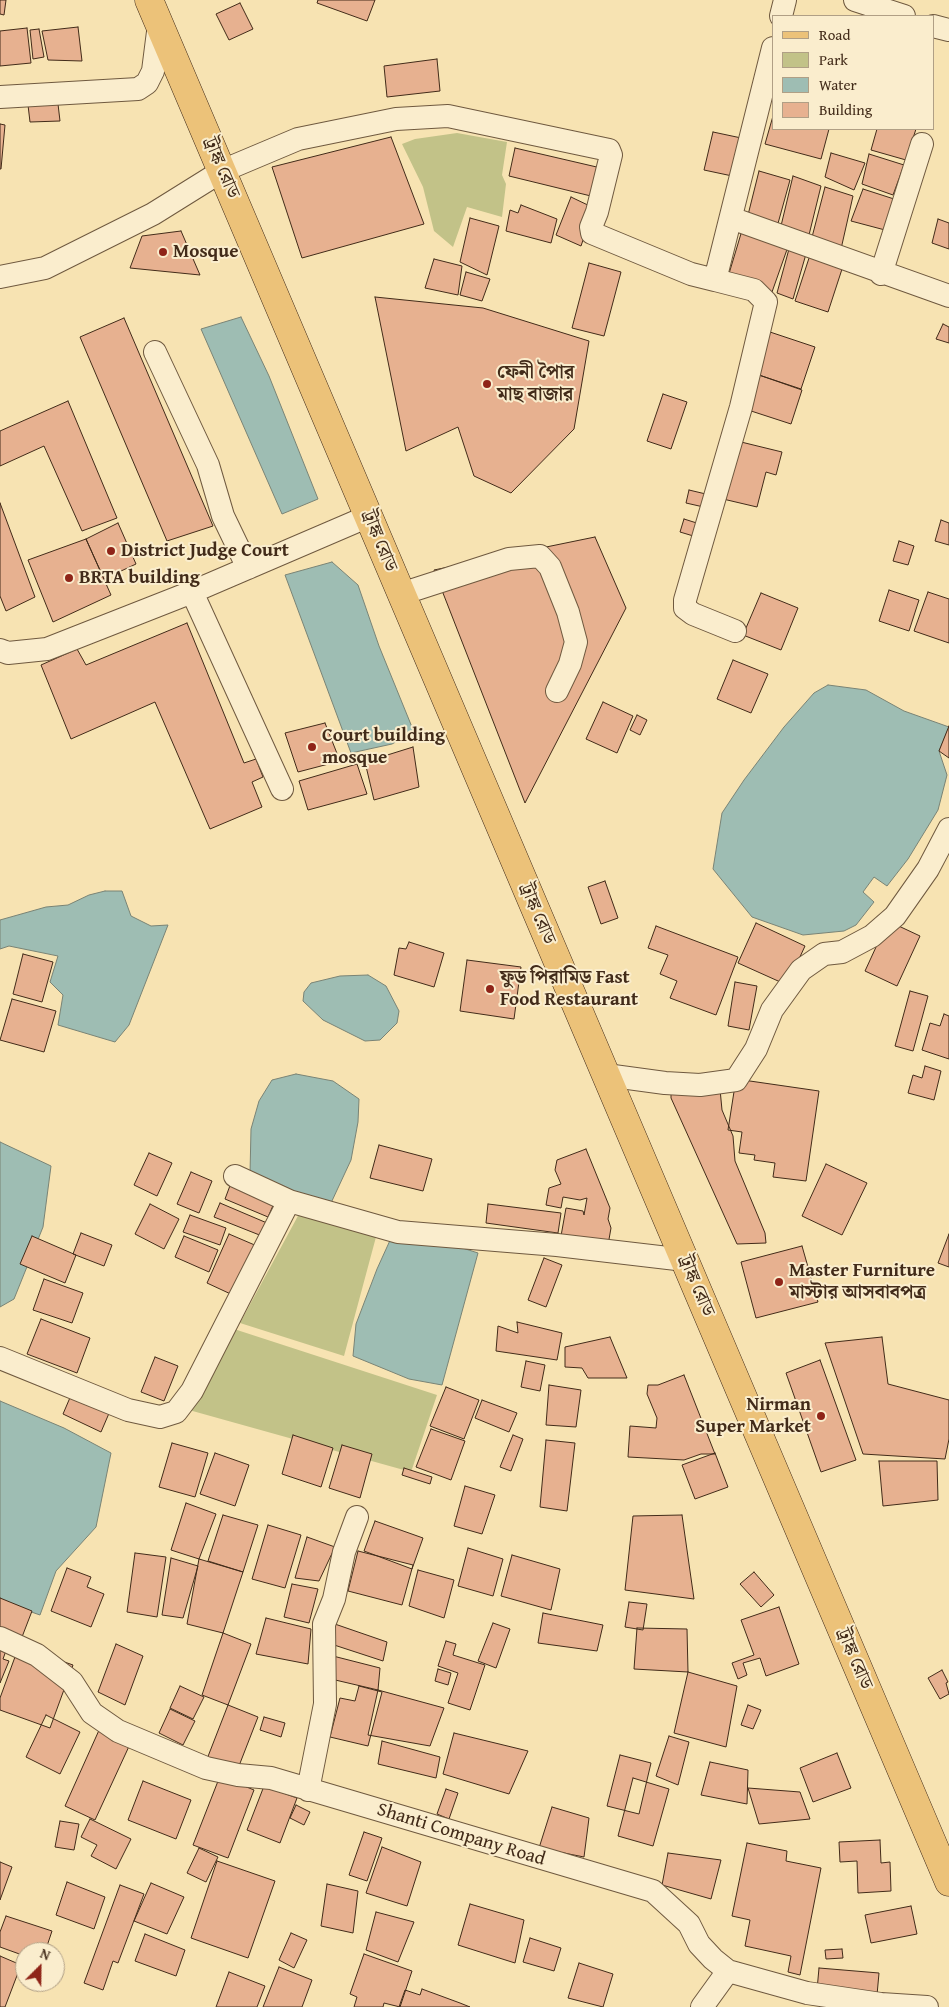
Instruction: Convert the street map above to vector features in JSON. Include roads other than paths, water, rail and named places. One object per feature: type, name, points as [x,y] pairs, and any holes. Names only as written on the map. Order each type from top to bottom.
[{"type":"main road","name":"ট্রাঙ্ক রোড","points":[[154,12],[949,1882]]},
{"type":"street","points":[[780,15],[785,0]]},
{"type":"street","points":[[855,0],[901,15]]},
{"type":"street","points":[[0,97],[138,89],[147,83],[153,72],[154,12]]},
{"type":"street","points":[[934,26],[949,30]]},
{"type":"street","points":[[715,280],[772,52]]},
{"type":"street","points":[[0,277],[45,268],[153,214],[222,171],[298,139],[396,119],[448,116],[609,150],[611,155],[597,212],[591,227],[592,233],[691,274],[754,290],[766,302],[740,407],[685,600],[685,608],[693,614],[735,631]]},
{"type":"street","points":[[881,274],[922,144]]},
{"type":"street","points":[[731,218],[881,274],[949,296]]},
{"type":"street","points":[[155,352],[208,465],[222,516],[248,568]]},
{"type":"street","points":[[0,650],[8,653],[47,649],[192,592],[369,516]]},
{"type":"street","points":[[401,594],[509,559],[540,556],[550,567],[568,612],[576,642],[570,664],[557,691]]},
{"type":"street","points":[[192,592],[282,790]]},
{"type":"street","points":[[606,1075],[665,1083],[700,1085],[736,1080],[756,1050],[772,1010],[800,970],[824,954],[842,952],[872,936],[895,916],[928,869],[949,829]]},
{"type":"street","points":[[235,1176],[289,1201],[398,1232],[557,1245],[685,1260]]},
{"type":"street","points":[[0,1358],[128,1410],[160,1417],[176,1412],[192,1391],[289,1201]]},
{"type":"street","points":[[308,1790],[325,1704],[324,1624],[334,1599],[344,1552],[357,1517]]},
{"type":"street","name":"Shanti Company Road","points":[[0,1638],[37,1655],[72,1682],[92,1713],[118,1731],[206,1768],[238,1775],[271,1778],[653,1891],[689,1924],[699,1944],[712,1959],[728,1971],[807,1993],[881,2004],[926,2007]]},
{"type":"street","points":[[702,2007],[728,1971]]},
{"type":"water","points":[[241,317],[269,376],[318,499],[282,514],[201,329]]},
{"type":"water","points":[[332,562],[358,585],[379,646],[414,732],[392,744],[351,753],[285,575]]},
{"type":"water","points":[[828,685],[866,690],[904,711],[949,727],[939,751],[947,775],[938,810],[908,859],[887,886],[874,877],[863,892],[874,902],[856,925],[844,931],[803,935],[752,917],[713,869],[722,813],[784,727],[814,693]]},
{"type":"water","points":[[105,891],[122,891],[131,916],[151,926],[168,925],[129,1025],[115,1042],[58,1025],[63,995],[50,982],[58,956],[9,946],[0,949],[0,920],[46,907],[68,905],[89,895]]},
{"type":"water","points":[[368,975],[386,986],[399,1011],[397,1023],[380,1040],[365,1041],[323,1020],[303,1001],[304,992],[311,983],[340,976]]},
{"type":"water","points":[[296,1074],[333,1081],[359,1099],[358,1122],[351,1160],[331,1203],[320,1207],[250,1174],[251,1129],[259,1101],[272,1080]]},
{"type":"water","points":[[0,1142],[51,1166],[43,1227],[14,1299],[0,1307]]},
{"type":"water","points":[[392,1236],[447,1243],[478,1253],[442,1385],[409,1379],[353,1356],[356,1324]]},
{"type":"water","points":[[0,1401],[64,1428],[111,1453],[96,1527],[56,1571],[40,1615],[0,1601]]},
{"type":"place","name":"Mosque","points":[[163,252]]},
{"type":"place","name":"ফেনী পৈার মাছ বাজার","points":[[487,384]]},
{"type":"place","name":"District Judge Court","points":[[111,551]]},
{"type":"place","name":"BRTA building","points":[[69,578]]},
{"type":"place","name":"Court building mosque","points":[[312,747]]},
{"type":"place","name":"ফুড পিরামিড Fast Food Restaurant","points":[[490,989]]},
{"type":"place","name":"Master Furniture মাস্টার আসবাবপত্র","points":[[779,1282]]},
{"type":"place","name":"Nirman Super Market","points":[[821,1416]]}]
